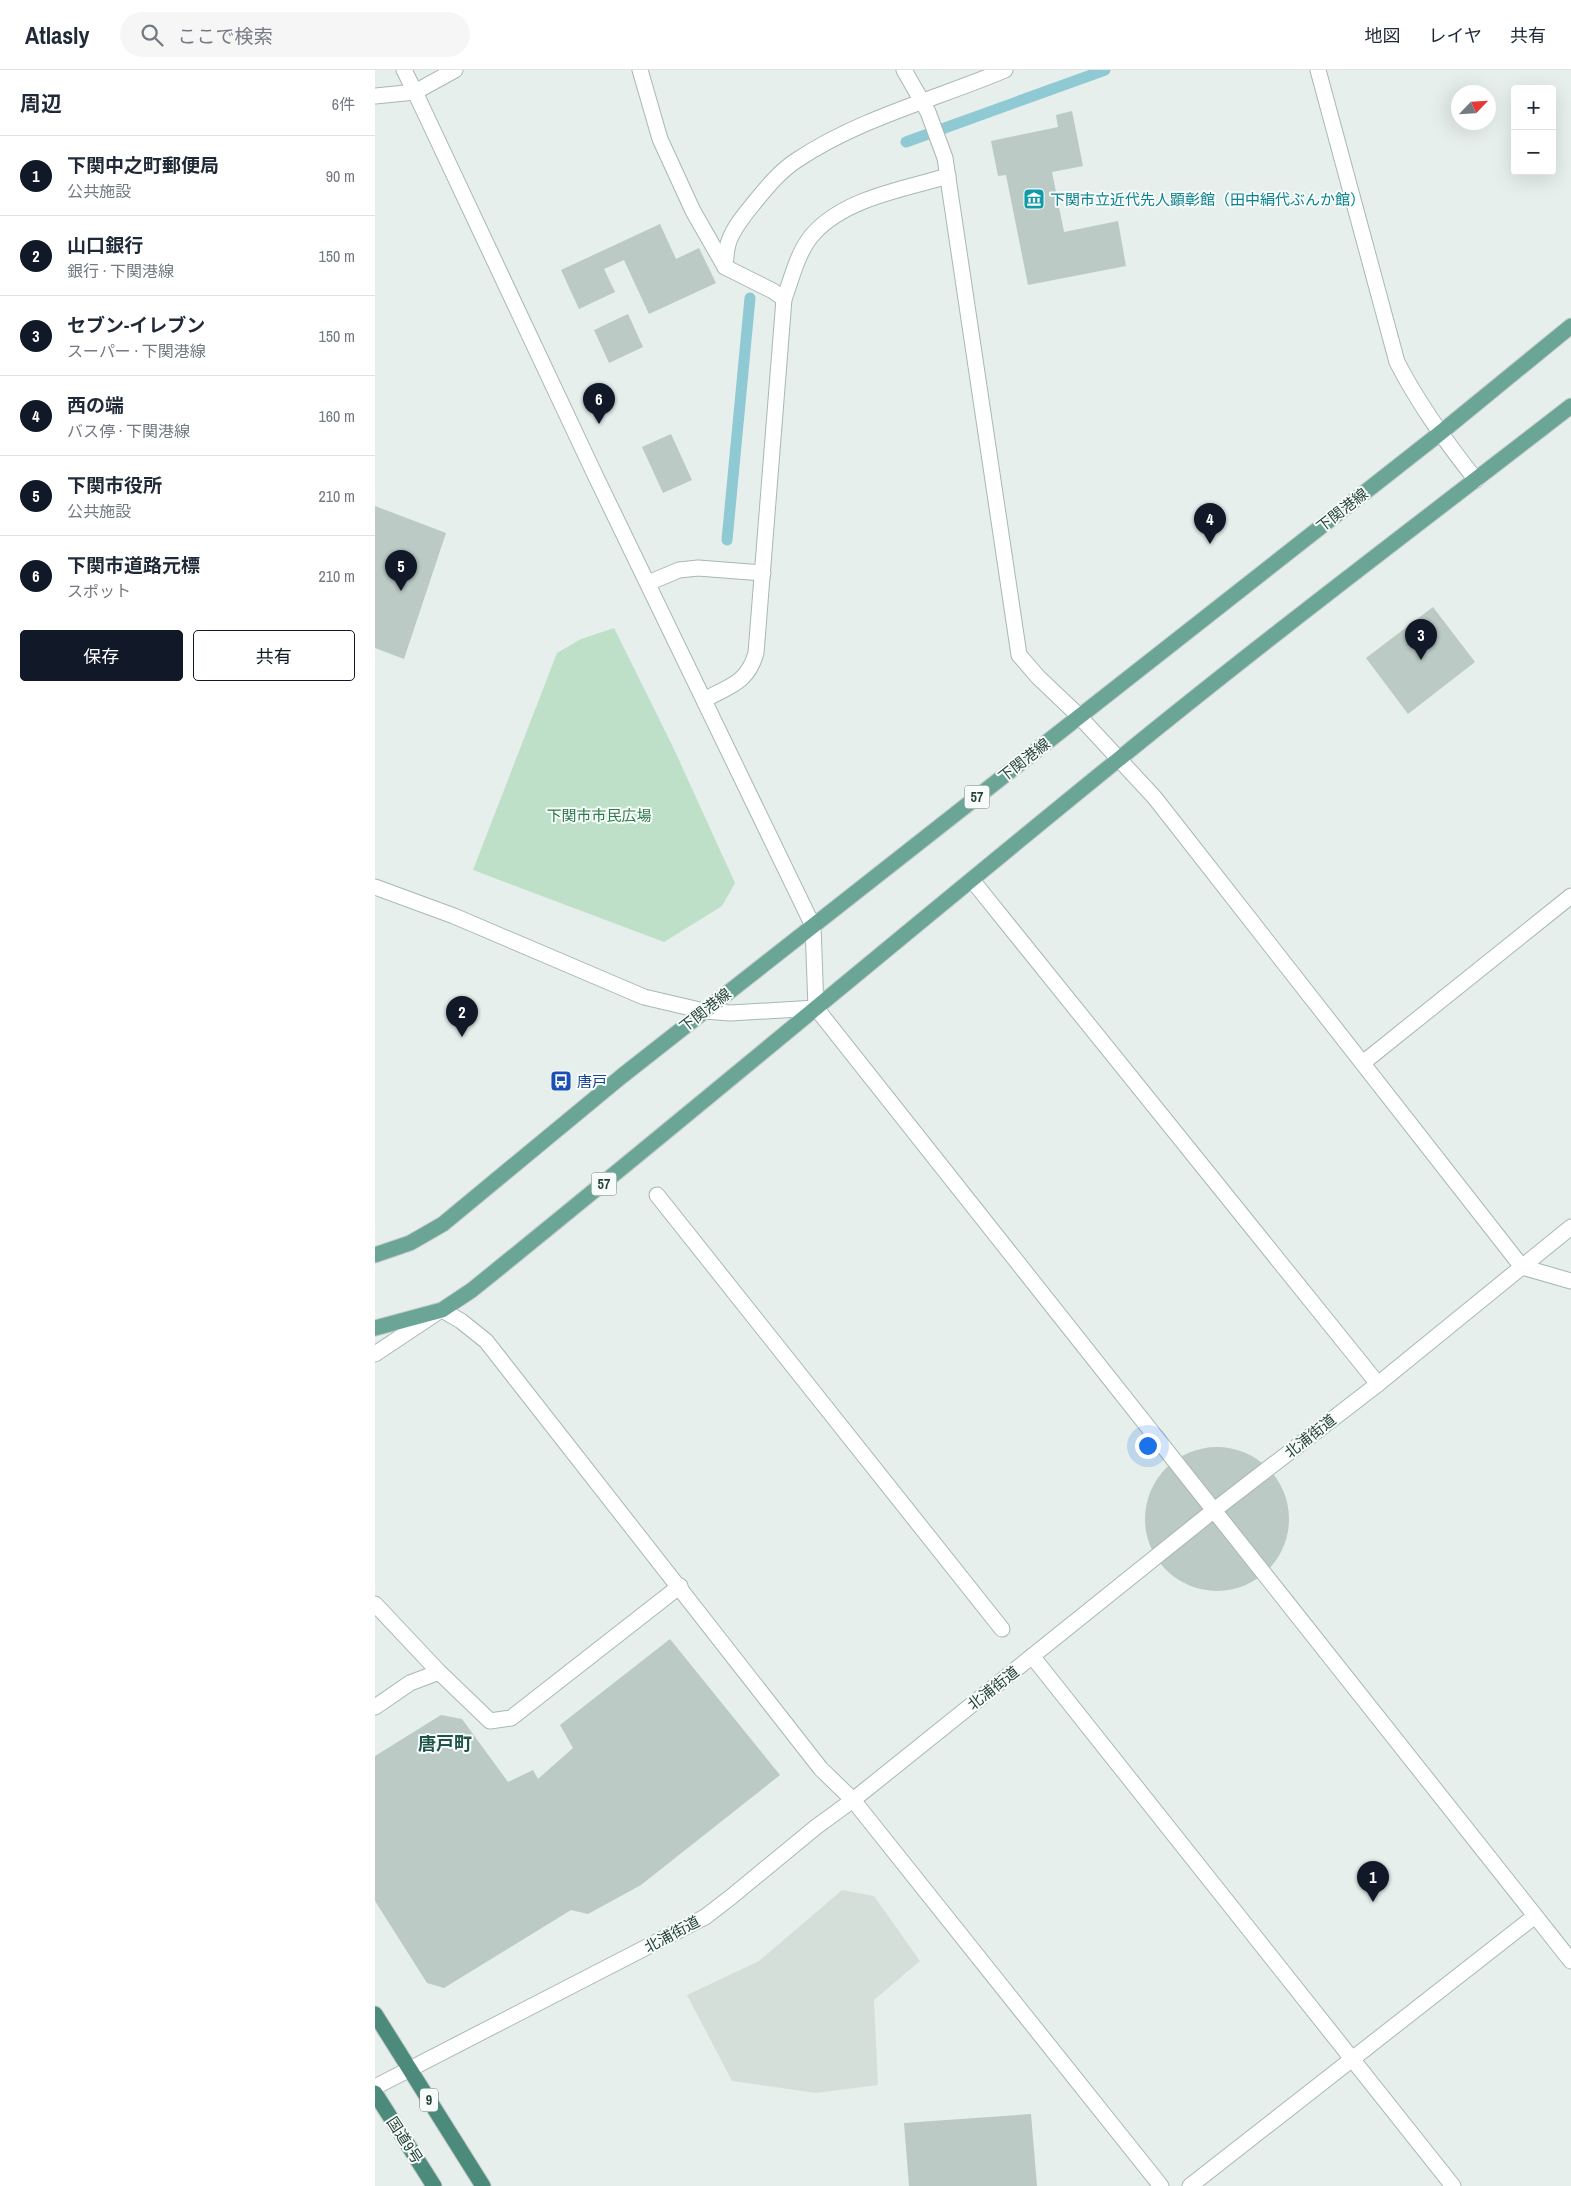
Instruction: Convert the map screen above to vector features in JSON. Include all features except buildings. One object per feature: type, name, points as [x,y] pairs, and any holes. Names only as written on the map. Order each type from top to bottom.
[{"type":"highway","name":"9","points":[[375,2014],[483,2186]]},
{"type":"highway","name":"国道9号","points":[[375,2093],[434,2186]]},
{"type":"main road","name":"下関港線","points":[[375,1255],[410,1243],[443,1224],[704,1012],[1439,434],[1571,326]]},
{"type":"main road","name":"57","points":[[375,1328],[442,1310],[487,1278],[1119,758],[1571,406]]},
{"type":"street","points":[[404,70],[647,583],[813,926],[816,1008],[1571,1961]]},
{"type":"street","points":[[375,96],[415,92],[455,70]]},
{"type":"street","points":[[640,70],[659,139],[693,211],[725,267],[773,291],[783,299]]},
{"type":"street","points":[[904,70],[925,108],[945,158],[1019,655],[1155,798],[1364,1062],[1522,1267],[1571,1281]]},
{"type":"street","points":[[725,267],[729,241],[745,214],[783,171],[796,161],[842,136],[898,110],[925,108],[951,93],[1005,70]]},
{"type":"street","points":[[1318,70],[1397,362],[1411,390],[1439,434],[1476,480]]},
{"type":"street","points":[[704,700],[742,679],[751,669],[756,654],[783,299],[801,255],[814,233],[833,218],[852,207],[881,196],[948,176]]},
{"type":"street","points":[[647,583],[679,570],[698,568],[763,573]]},
{"type":"street","points":[[972,880],[1378,1384]]},
{"type":"street","points":[[375,886],[454,916],[644,997],[704,1012],[730,1013],[816,1008]]},
{"type":"street","points":[[1364,1062],[1571,896]]},
{"type":"street","points":[[657,1195],[1002,1629]]},
{"type":"street","name":"北浦街道","points":[[375,2087],[408,2068],[460,2045],[705,1917],[1213,1511],[1378,1384],[1571,1227]]},
{"type":"street","points":[[375,1354],[442,1310],[461,1321],[486,1341],[680,1586],[821,1769],[853,1800],[1161,2186]]},
{"type":"street","points":[[375,1604],[439,1672],[490,1721],[511,1718],[680,1586]]},
{"type":"street","points":[[1032,1656],[1453,2186]]},
{"type":"street","points":[[375,1708],[410,1683],[439,1672]]},
{"type":"street","points":[[1191,2186],[1535,1916]]},
{"type":"shaded area","points":[[842,1890],[874,1896],[920,1961],[874,2000],[878,2085],[816,2093],[732,2081],[687,1995],[759,1961]]},
{"type":"green space","name":"下関市市民広場","points":[[614,628],[673,747],[735,883],[722,906],[664,942],[473,870],[557,653],[581,639]]},
{"type":"waterway","points":[[906,142],[1105,70]]},
{"type":"waterway","points":[[727,540],[750,298]]},
{"type":"place","name":"下関市立近代先人顕彰館（田中絹代ぶんか館）","points":[[1034,199]]},
{"type":"place","name":"下関市道路元標","points":[[599,424]]},
{"type":"place","name":"西の端","points":[[1210,544]]},
{"type":"place","name":"下関市役所","points":[[401,591]]},
{"type":"place","name":"セブン-イレブン","points":[[1421,660]]},
{"type":"place","name":"山口銀行","points":[[462,1037]]},
{"type":"place","name":"唐戸","points":[[561,1081]]},
{"type":"place","name":"下関中之町郵便局","points":[[1373,1902]]},
{"type":"district","name":"唐戸町","points":[[445,1743]]}]
